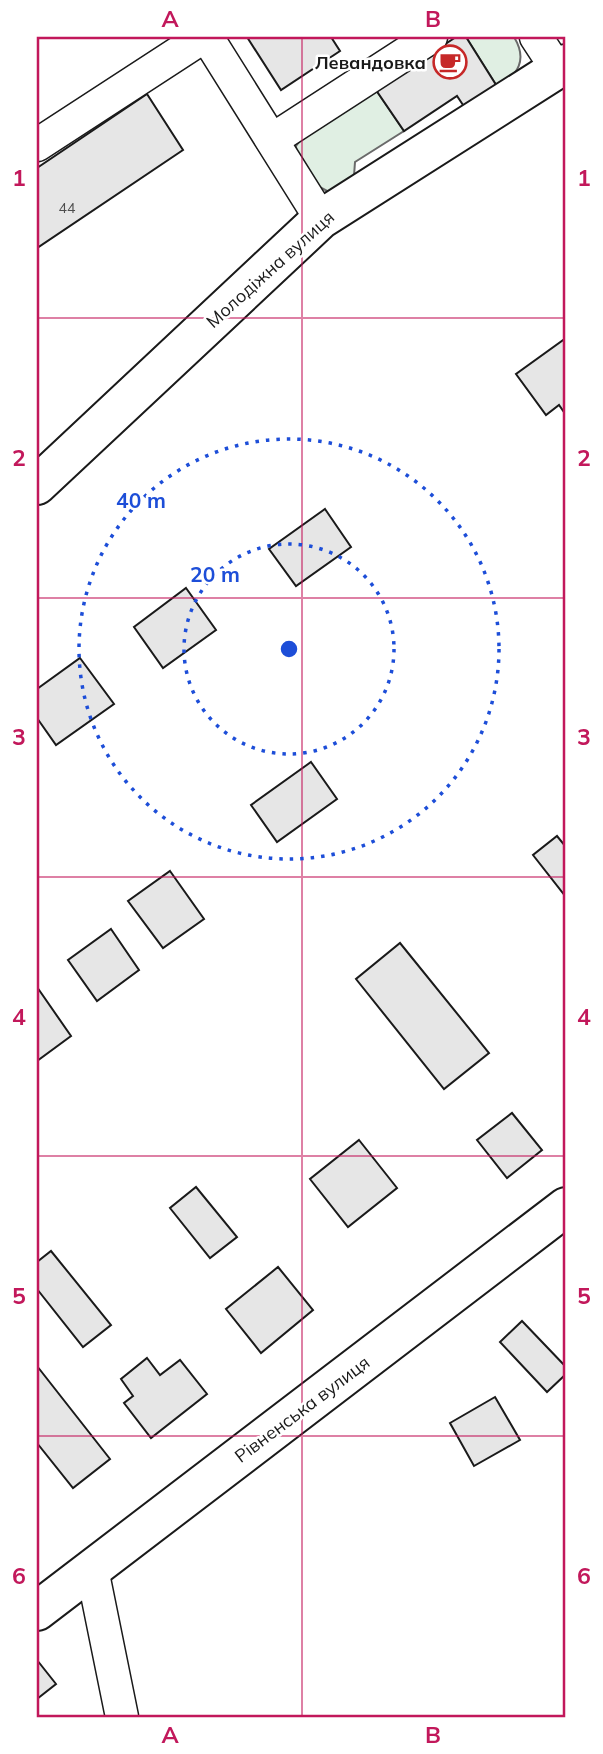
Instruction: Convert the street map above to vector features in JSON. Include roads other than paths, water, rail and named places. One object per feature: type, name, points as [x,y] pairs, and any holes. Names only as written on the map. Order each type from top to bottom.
[{"type":"street","points":[[37,145],[205,37],[321,219]]},
{"type":"street","points":[[272,140],[431,37]]},
{"type":"street","points":[[536,37],[562,66]]},
{"type":"street","name":"Молодіжна вулиця","points":[[37,485],[321,219],[562,66]]},
{"type":"street","name":"Рівненська вулиця","points":[[37,1611],[566,1207]]},
{"type":"street","points":[[92,1569],[122,1717]]},
{"type":"place","name":"Левандовка","points":[[450,62]]}]
